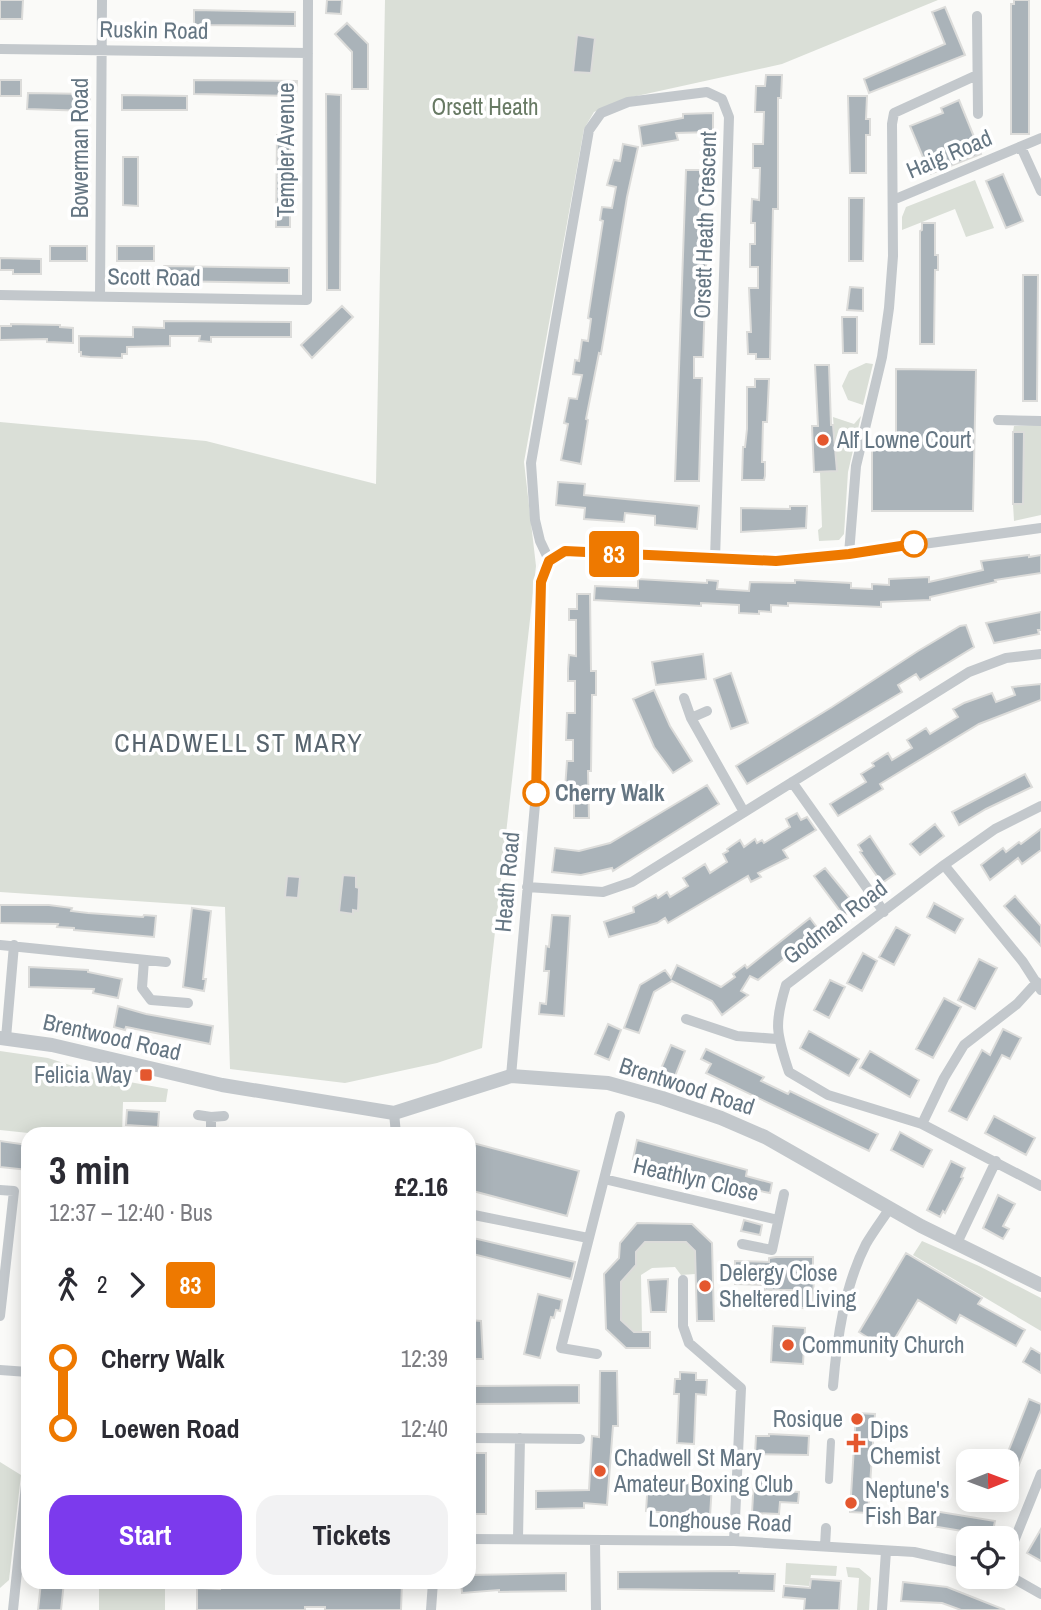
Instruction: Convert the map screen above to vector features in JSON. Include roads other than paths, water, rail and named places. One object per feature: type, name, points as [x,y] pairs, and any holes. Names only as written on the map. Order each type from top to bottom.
[{"type":"street","name":"Bowerman Road","points":[[100,297],[102,0]]},
{"type":"street","name":"Templer Avenue","points":[[307,300],[308,0]]},
{"type":"street","points":[[977,16],[978,114]]},
{"type":"street","name":"Ruskin Road","points":[[0,48],[308,53]]},
{"type":"street","points":[[849,554],[856,466],[882,357],[889,308],[893,256],[894,113],[977,75]]},
{"type":"street","name":"Orsett Heath Crescent","points":[[549,561],[535,520],[531,463],[589,130],[601,113],[628,102],[707,92],[722,99],[729,117],[715,559]]},
{"type":"street","name":"Haig Road","points":[[893,200],[1041,138]]},
{"type":"street","name":"Haig Road","points":[[1021,147],[1041,191]]},
{"type":"street","name":"Scott Road","points":[[0,295],[307,300]]},
{"type":"street","points":[[998,420],[1041,421]]},
{"type":"street","points":[[549,561],[565,551],[776,561],[1041,528]]},
{"type":"street","name":"Heath Road","points":[[511,1076],[536,793],[541,582],[549,561]]},
{"type":"street","points":[[527,887],[603,892],[632,882],[969,671],[1006,658],[1041,653]]},
{"type":"street","points":[[684,698],[691,718],[744,812]]},
{"type":"street","points":[[691,718],[707,711]]},
{"type":"street","points":[[792,782],[884,912]]},
{"type":"street","name":"Godman Road","points":[[1041,806],[995,829],[786,985],[777,1015],[777,1038],[789,1072],[828,1094],[922,1124],[1041,1186]]},
{"type":"street","points":[[922,1124],[944,1078],[964,1045],[1039,986],[1023,962],[944,865]]},
{"type":"street","points":[[0,945],[166,962]]},
{"type":"street","points":[[3,1038],[15,945]]},
{"type":"street","points":[[144,960],[142,988],[151,1000],[188,1003]]},
{"type":"street","points":[[686,1019],[737,1035],[777,1038]]},
{"type":"street","name":"Brentwood Road","points":[[3,1038],[52,1045],[222,1085],[394,1113],[511,1076],[608,1083],[721,1118],[765,1137],[956,1245],[1041,1285]]},
{"type":"street","points":[[394,1113],[395,1127]]},
{"type":"street","points":[[198,1115],[224,1116]]},
{"type":"street","name":"Heathlyn Close","points":[[597,1354],[561,1348],[620,1116]]},
{"type":"street","points":[[211,1117],[211,1127]]},
{"type":"street","points":[[956,1245],[996,1161]]},
{"type":"street","name":"Heathlyn Close","points":[[604,1180],[779,1220]]},
{"type":"street","points":[[0,1190],[21,1192]]},
{"type":"street","points":[[0,1316],[14,1191]]},
{"type":"street","name":"Heathlyn Close","points":[[742,1244],[772,1250],[785,1194]]},
{"type":"street","points":[[833,1386],[840,1325],[851,1284],[866,1245],[890,1208]]},
{"type":"street","points":[[476,1215],[588,1238]]},
{"type":"street","points":[[683,1280],[683,1326],[689,1343],[741,1388],[734,1541]]},
{"type":"street","points":[[0,1370],[21,1372]]},
{"type":"street","points":[[476,1438],[580,1438]]},
{"type":"street","points":[[518,1538],[520,1438]]},
{"type":"street","points":[[829,1480],[831,1442]]},
{"type":"street","points":[[1019,1529],[1041,1474]]},
{"type":"street","points":[[825,1546],[826,1528]]},
{"type":"street","points":[[13,1610],[21,1533]]},
{"type":"street","name":"Longhouse Road","points":[[476,1539],[734,1541],[915,1552],[956,1561]]},
{"type":"street","points":[[595,1541],[596,1610]]},
{"type":"street","points":[[882,1610],[886,1551]]},
{"type":"street","points":[[1019,1581],[1041,1594]]},
{"type":"street","points":[[431,1610],[432,1589]]},
{"type":"place","name":"Alf Lowne Court","points":[[823,440]]},
{"type":"place","name":"Cherry Walk","points":[[536,793]]},
{"type":"place","name":"Felicia Way","points":[[146,1075]]},
{"type":"place","name":"Delergy Close Sheltered Living","points":[[705,1286]]},
{"type":"place","name":"Community Church","points":[[788,1345]]},
{"type":"place","name":"Rosique","points":[[857,1419]]},
{"type":"place","name":"Dips Chemist","points":[[856,1443]]},
{"type":"place","name":"Chadwell St Mary Amateur Boxing Club","points":[[600,1471]]},
{"type":"place","name":"Neptune's Fish Bar","points":[[851,1503]]},
{"type":"district","name":"CHADWELL ST MARY","points":[[239,743]]},
{"type":"park label","name":"Orsett Heath","points":[[485,107]]}]
